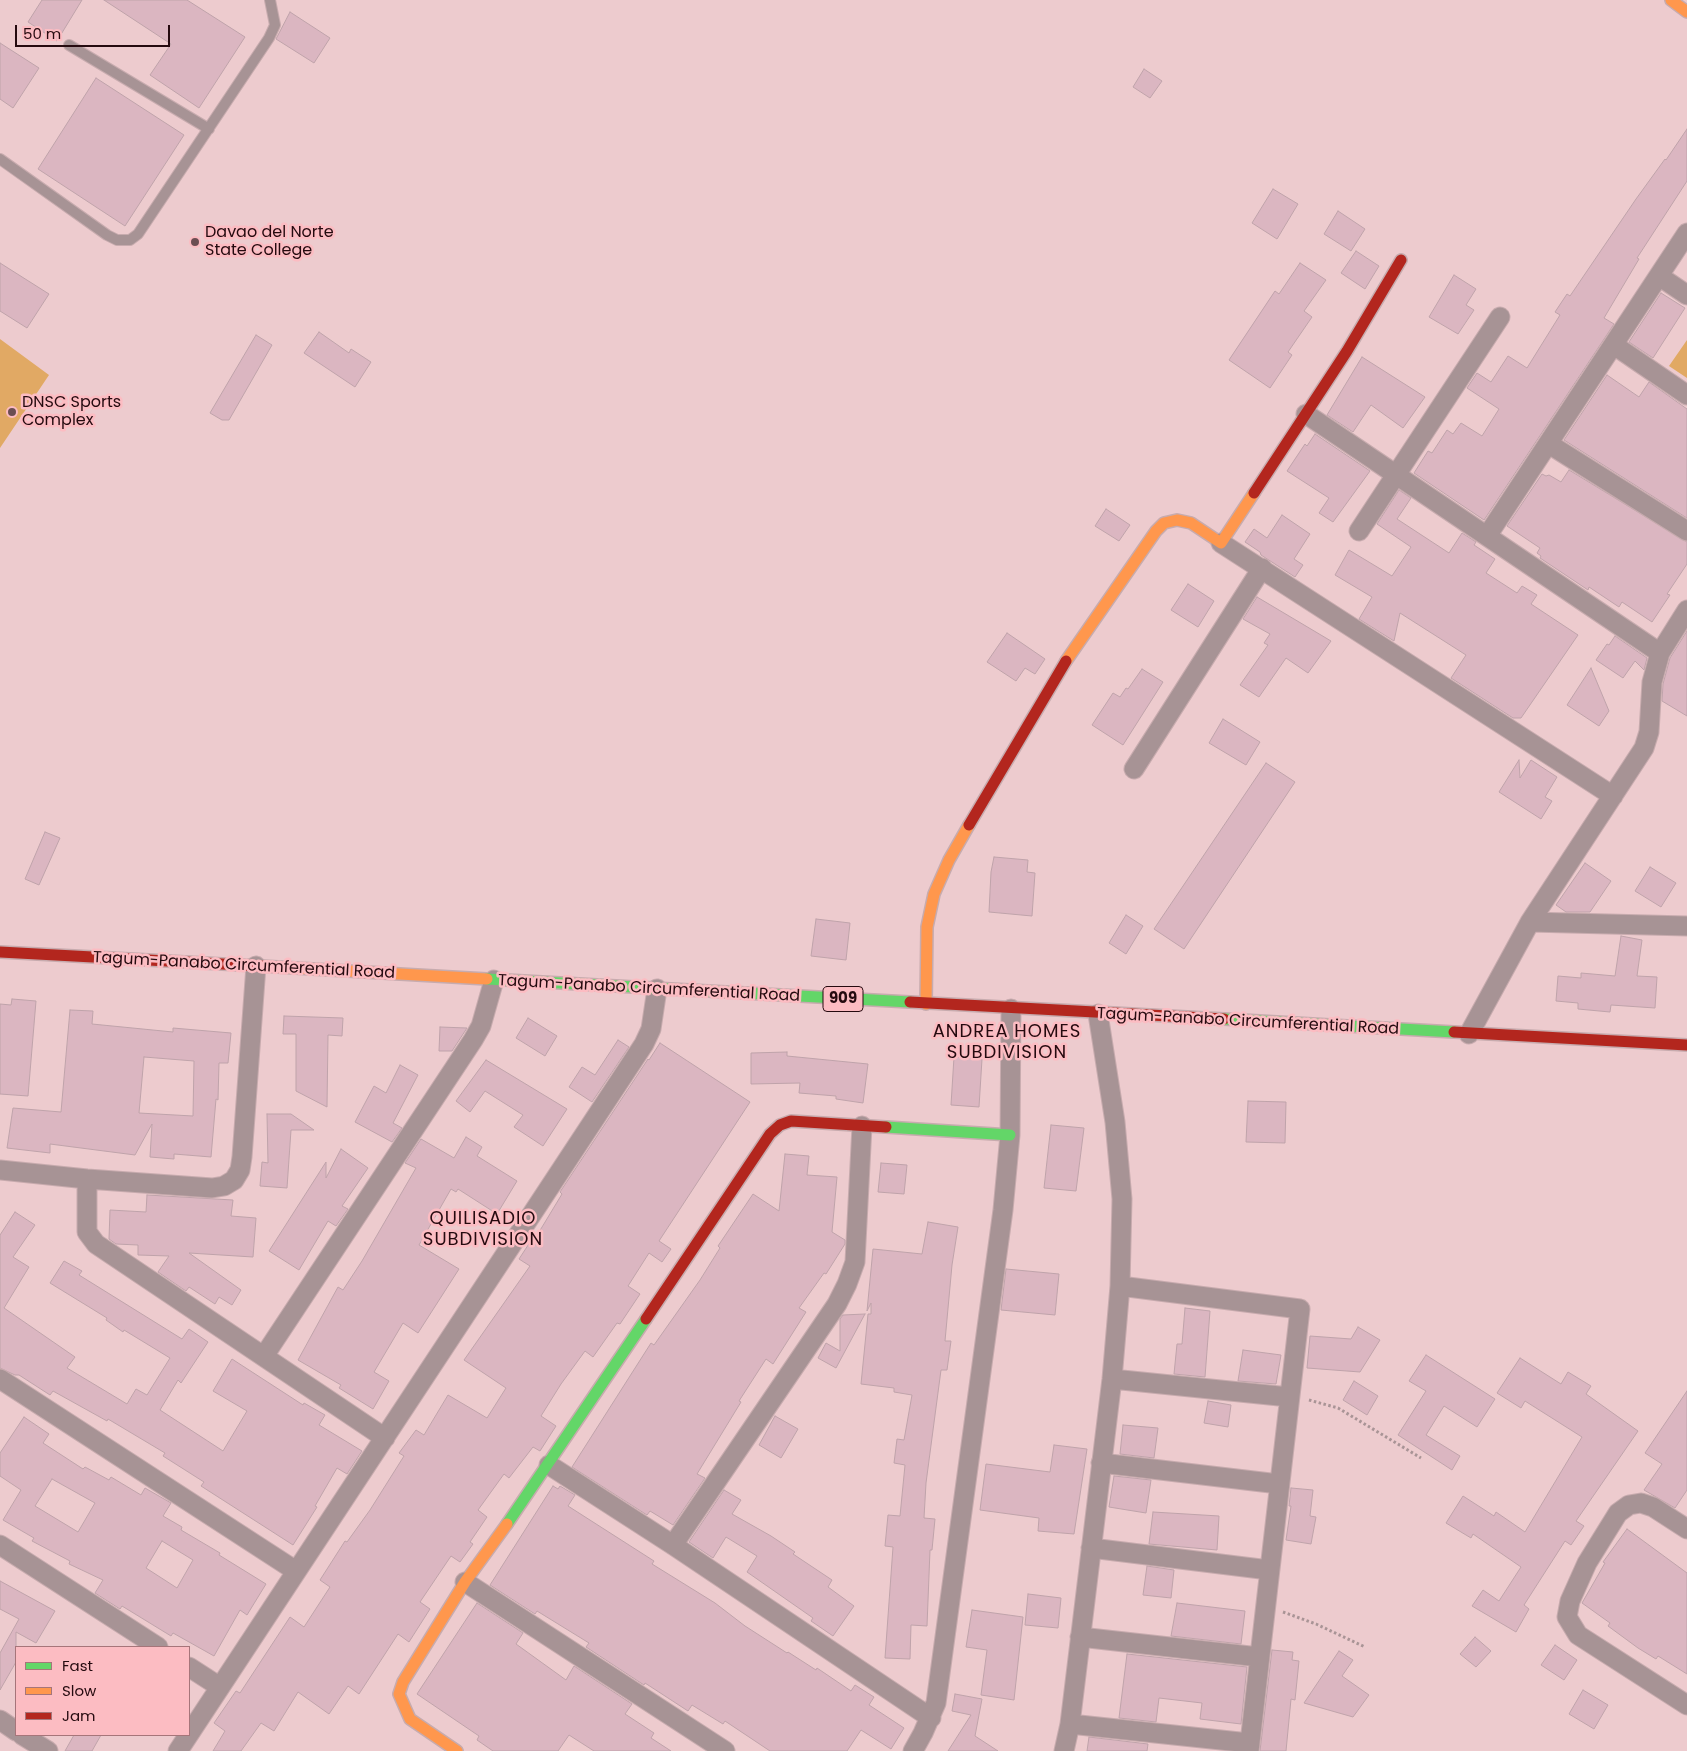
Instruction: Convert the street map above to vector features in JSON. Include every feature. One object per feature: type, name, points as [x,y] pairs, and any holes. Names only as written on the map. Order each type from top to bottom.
[{"type":"street","points":[[1671,0],[1687,12]]},
{"type":"street","points":[[1487,536],[1687,233]]},
{"type":"street","points":[[1221,543],[1306,414],[1401,260]]},
{"type":"street","points":[[1659,276],[1687,295]]},
{"type":"street","points":[[1359,531],[1500,317]]},
{"type":"street","points":[[1614,345],[1687,395]]},
{"type":"street","points":[[1306,414],[1660,653]]},
{"type":"street","points":[[1549,444],[1687,531]]},
{"type":"street","points":[[926,1004],[927,927],[934,894],[949,860],[1068,660],[1156,531],[1164,523],[1177,520],[1191,523],[1614,796]]},
{"type":"street","points":[[1134,769],[1262,568]]},
{"type":"street","points":[[1469,1034],[1530,922],[1644,748],[1649,732],[1652,682],[1660,653],[1687,610]]},
{"type":"street","points":[[1530,922],[1687,926]]},
{"type":"street","name":"Tagum-Panabo Circumferential Road","points":[[0,952],[1687,1045]]},
{"type":"street","points":[[0,1170],[87,1179],[212,1188],[224,1186],[234,1180],[240,1170],[242,1157],[256,966]]},
{"type":"street","points":[[264,1356],[473,1040],[481,1026],[494,980]]},
{"type":"street","points":[[190,1733],[644,1044],[651,1029],[658,989]]},
{"type":"street","points":[[913,1751],[931,1718],[936,1703],[1003,1210],[1010,1135],[1011,1009]]},
{"type":"street","points":[[1064,1751],[1070,1724],[1112,1379],[1120,1286],[1121,1189],[1115,1122],[1098,1014]]},
{"type":"street","points":[[457,1751],[433,1745],[410,1719],[403,1707],[400,1694],[402,1682],[465,1582],[549,1465],[770,1134],[780,1125],[791,1121],[1010,1135]]},
{"type":"street","points":[[673,1545],[837,1304],[847,1284],[855,1262],[862,1126]]},
{"type":"street","points":[[87,1179],[86,1224],[87,1232],[91,1239],[385,1438]]},
{"type":"street","points":[[1070,1724],[1249,1747],[1300,1309],[1120,1286]]},
{"type":"street","points":[[0,1379],[296,1571]]},
{"type":"street","points":[[1112,1379],[1289,1397]]},
{"type":"street","points":[[1101,1463],[1279,1484]]},
{"type":"street","points":[[549,1465],[673,1545],[931,1718]]},
{"type":"street","points":[[1687,1529],[1653,1506],[1642,1503],[1629,1505],[1618,1513],[1587,1563],[1570,1601],[1567,1617],[1578,1635],[1687,1705]]},
{"type":"street","points":[[0,1545],[156,1646]]},
{"type":"street","points":[[1091,1548],[1269,1570]]},
{"type":"street","points":[[465,1582],[725,1751]]},
{"type":"street","points":[[1080,1637],[1259,1657]]},
{"type":"street","points":[[190,1668],[220,1687]]},
{"type":"street","points":[[0,1720],[15,1730]]},
{"type":"street","points":[[24,1736],[48,1751]]},
{"type":"street","points":[[178,1751],[188,1736]]},
{"type":"lane","points":[[0,159],[106,235],[117,240],[130,240],[138,234],[269,38],[275,26],[270,0]]},
{"type":"lane","points":[[69,45],[209,129]]},
{"type":"path","points":[[1289,1397],[1338,1408],[1420,1458]]},
{"type":"path","points":[[1265,1607],[1298,1617],[1365,1647]]},
{"type":"shaded area","name":"DNSC Sports Complex","points":[[0,339],[49,375],[0,448]]},
{"type":"shaded area","points":[[1687,340],[1687,378],[1669,366]]},
{"type":"building","points":[[42,0],[82,0],[57,41],[28,22]]},
{"type":"building","points":[[104,0],[187,0],[245,37],[199,108],[150,75],[171,44]]},
{"type":"building","points":[[290,12],[330,38],[314,63],[276,39]]},
{"type":"building","points":[[0,43],[39,68],[13,108],[0,99]]},
{"type":"building","points":[[1144,69],[1162,81],[1150,98],[1133,87]]},
{"type":"building","points":[[96,78],[184,135],[125,226],[38,169]]},
{"type":"building","points":[[1687,129],[1687,181],[1637,258],[1639,259],[1604,318],[1614,324],[1484,520],[1414,473],[1428,451],[1432,453],[1447,430],[1453,434],[1461,423],[1482,436],[1499,409],[1467,388],[1477,373],[1491,382],[1508,356],[1527,368],[1560,315],[1555,312],[1567,294],[1570,296],[1636,199]]},
{"type":"building","points":[[1273,189],[1298,204],[1277,239],[1252,223]]},
{"type":"building","points":[[1338,211],[1365,229],[1351,251],[1324,234]]},
{"type":"building","points":[[1356,251],[1379,266],[1365,289],[1341,273]]},
{"type":"building","points":[[0,263],[49,294],[27,328],[0,311]]},
{"type":"building","points":[[1300,263],[1326,280],[1304,311],[1312,317],[1288,352],[1292,355],[1270,388],[1229,360],[1275,291],[1279,294]]},
{"type":"building","points":[[1454,275],[1476,289],[1466,305],[1474,310],[1458,334],[1429,317]]},
{"type":"building","points":[[1661,293],[1685,308],[1653,358],[1629,342]]},
{"type":"building","points":[[319,332],[349,353],[351,349],[371,362],[355,387],[304,353]]},
{"type":"building","points":[[256,335],[272,345],[229,420],[222,420],[210,413]]},
{"type":"building","points":[[1362,357],[1425,397],[1403,428],[1371,405],[1353,432],[1327,415]]},
{"type":"building","points":[[1607,375],[1639,397],[1649,382],[1687,409],[1687,518],[1564,440]]},
{"type":"building","points":[[1315,434],[1370,471],[1333,522],[1319,513],[1329,498],[1287,471],[1305,444],[1307,446]]},
{"type":"building","points":[[1569,470],[1687,542],[1687,564],[1667,594],[1670,595],[1652,622],[1622,602],[1619,607],[1589,587],[1588,590],[1540,558],[1541,556],[1537,553],[1540,548],[1507,526],[1542,474],[1549,475],[1561,482]]},
{"type":"building","points":[[1399,490],[1411,498],[1397,519],[1449,553],[1462,533],[1476,542],[1474,545],[1495,559],[1486,573],[1517,593],[1522,586],[1537,595],[1531,604],[1578,635],[1521,718],[1513,718],[1451,678],[1466,655],[1400,613],[1394,641],[1359,619],[1372,597],[1335,575],[1349,550],[1392,576],[1411,547],[1377,524]]},
{"type":"building","points":[[1106,509],[1130,525],[1119,541],[1095,526]]},
{"type":"building","points":[[1282,515],[1310,534],[1294,559],[1303,565],[1295,577],[1245,542],[1254,529],[1267,538]]},
{"type":"building","points":[[1188,584],[1214,601],[1198,627],[1171,610]]},
{"type":"building","points":[[1257,597],[1331,641],[1308,673],[1286,658],[1259,697],[1240,685],[1268,645],[1264,643],[1270,634],[1243,619]]},
{"type":"building","points":[[1687,631],[1687,716],[1662,701],[1663,684],[1670,658]]},
{"type":"building","points":[[1007,633],[1045,659],[1035,674],[1025,668],[1016,681],[987,662]]},
{"type":"building","points":[[1615,636],[1647,658],[1644,670],[1635,661],[1623,678],[1596,660]]},
{"type":"building","points":[[1591,668],[1609,711],[1599,726],[1567,705]]},
{"type":"building","points":[[1142,669],[1163,682],[1123,745],[1092,725],[1113,693],[1120,697]]},
{"type":"building","points":[[1223,719],[1260,742],[1246,765],[1209,743]]},
{"type":"building","points":[[1519,760],[1520,778],[1531,760],[1557,777],[1545,797],[1552,801],[1541,819],[1499,792]]},
{"type":"building","points":[[1266,763],[1295,782],[1184,949],[1154,929]]},
{"type":"building","points":[[45,832],[60,838],[39,885],[25,879]]},
{"type":"building","points":[[994,857],[1028,860],[1027,872],[1035,873],[1032,916],[989,912],[991,872]]},
{"type":"building","points":[[1585,863],[1611,881],[1590,912],[1566,912],[1556,905]]},
{"type":"building","points":[[1650,867],[1676,883],[1661,907],[1635,891]]},
{"type":"building","points":[[1126,915],[1143,926],[1126,954],[1109,943]]},
{"type":"building","points":[[816,919],[850,923],[846,960],[811,956]]},
{"type":"building","points":[[1621,936],[1642,940],[1637,976],[1657,977],[1655,1008],[1611,1005],[1610,1012],[1578,1009],[1578,1003],[1556,1001],[1558,976],[1581,978],[1581,973],[1615,976]]},
{"type":"building","points":[[12,999],[36,1001],[28,1096],[0,1094],[0,1004],[11,1005]]},
{"type":"building","points":[[70,1010],[93,1011],[92,1024],[173,1032],[173,1028],[231,1033],[228,1063],[219,1063],[218,1100],[216,1099],[211,1157],[174,1154],[174,1159],[150,1157],[152,1124],[135,1155],[50,1144],[50,1153],[7,1148],[13,1108],[61,1112]],"holes":[[[144,1057],[194,1061],[193,1116],[139,1113]]]},
{"type":"building","points":[[284,1016],[343,1018],[342,1036],[328,1035],[327,1107],[296,1091],[296,1034],[283,1034]]},
{"type":"building","points":[[528,1018],[557,1036],[545,1056],[516,1038]]},
{"type":"building","points":[[440,1027],[467,1028],[452,1051],[439,1051]]},
{"type":"building","points":[[618,1040],[629,1047],[592,1102],[569,1087],[582,1067],[595,1075]]},
{"type":"building","points":[[660,1043],[750,1102],[659,1241],[671,1249],[662,1262],[649,1253],[628,1286],[640,1294],[620,1324],[617,1323],[593,1357],[585,1351],[561,1384],[541,1416],[556,1426],[540,1451],[533,1447],[509,1478],[504,1474],[478,1510],[487,1517],[470,1542],[473,1544],[460,1562],[451,1556],[420,1602],[430,1609],[409,1642],[398,1634],[359,1694],[348,1686],[329,1714],[298,1692],[274,1731],[261,1723],[241,1751],[213,1751],[225,1731],[214,1723],[236,1691],[240,1693],[290,1617],[304,1627],[330,1587],[320,1580],[345,1541],[347,1542],[370,1510],[404,1456],[399,1453],[416,1430],[424,1435],[448,1395],[487,1418],[506,1388],[464,1360],[530,1266],[519,1259],[534,1236],[536,1237],[562,1194],[560,1192]]},
{"type":"building","points":[[787,1052],[787,1056],[868,1064],[863,1103],[836,1099],[836,1096],[799,1093],[800,1083],[751,1084],[751,1053]]},
{"type":"building","points":[[954,1057],[982,1059],[979,1107],[951,1105]]},
{"type":"building","points":[[486,1060],[567,1109],[543,1146],[514,1127],[523,1115],[485,1091],[470,1112],[456,1101]]},
{"type":"building","points":[[400,1065],[418,1075],[393,1123],[402,1128],[392,1142],[355,1122],[374,1086],[386,1093]]},
{"type":"building","points":[[1248,1101],[1286,1102],[1285,1143],[1246,1142]]},
{"type":"building","points":[[267,1114],[291,1114],[314,1130],[291,1130],[287,1188],[260,1186],[262,1162],[268,1163]]},
{"type":"building","points":[[1051,1125],[1084,1128],[1076,1191],[1044,1188]]},
{"type":"building","points":[[466,1137],[482,1147],[477,1156],[517,1181],[497,1214],[458,1189],[456,1192],[451,1189],[419,1245],[459,1269],[418,1333],[403,1323],[374,1372],[389,1381],[373,1409],[339,1388],[341,1385],[298,1360],[338,1287],[343,1290],[416,1168],[405,1163],[421,1139],[454,1158]]},
{"type":"building","points":[[341,1149],[368,1168],[342,1206],[348,1209],[336,1226],[328,1221],[299,1270],[269,1251],[326,1162],[326,1178]]},
{"type":"building","points":[[785,1154],[809,1156],[807,1175],[837,1177],[832,1232],[845,1240],[845,1244],[826,1274],[824,1273],[799,1308],[806,1312],[773,1364],[766,1359],[739,1401],[741,1402],[697,1474],[705,1478],[673,1525],[650,1511],[647,1515],[572,1467],[651,1343],[654,1345],[700,1280],[720,1248],[718,1246],[753,1194],[779,1211]]},
{"type":"building","points":[[881,1163],[907,1165],[904,1194],[878,1192]]},
{"type":"building","points":[[147,1195],[233,1200],[231,1216],[256,1218],[253,1257],[189,1253],[241,1290],[232,1305],[219,1297],[215,1304],[189,1287],[186,1291],[158,1272],[169,1256],[138,1255],[138,1245],[116,1244],[109,1239],[110,1210],[146,1212]]},
{"type":"building","points":[[15,1212],[35,1225],[13,1257],[29,1267],[4,1308],[75,1357],[67,1368],[127,1404],[136,1389],[147,1395],[170,1358],[124,1330],[123,1332],[106,1320],[107,1318],[50,1283],[64,1261],[82,1271],[79,1275],[182,1339],[189,1329],[208,1342],[181,1383],[178,1380],[160,1410],[223,1451],[247,1411],[213,1391],[232,1359],[303,1405],[304,1403],[325,1415],[319,1425],[362,1451],[347,1474],[337,1468],[315,1506],[317,1507],[293,1545],[201,1486],[204,1482],[163,1456],[165,1453],[108,1419],[107,1421],[53,1391],[50,1395],[19,1375],[0,1368],[0,1235]]},
{"type":"building","points":[[928,1222],[958,1227],[952,1265],[945,1341],[951,1341],[947,1370],[941,1370],[926,1483],[924,1518],[935,1519],[932,1550],[930,1550],[927,1626],[911,1625],[910,1659],[885,1658],[893,1547],[885,1546],[888,1515],[900,1516],[905,1465],[894,1463],[897,1439],[904,1440],[912,1395],[894,1392],[894,1388],[861,1384],[868,1314],[871,1314],[871,1303],[867,1311],[873,1249],[922,1254]]},
{"type":"building","points":[[1006,1269],[1059,1274],[1055,1315],[1001,1310]]},
{"type":"building","points":[[1185,1308],[1210,1311],[1205,1377],[1174,1374],[1177,1344],[1182,1344]]},
{"type":"building","points":[[865,1314],[836,1368],[818,1358],[826,1343],[840,1351],[840,1319],[843,1315]]},
{"type":"building","points":[[1358,1327],[1380,1340],[1360,1372],[1307,1368],[1310,1336],[1351,1339]]},
{"type":"building","points":[[1243,1350],[1281,1355],[1276,1384],[1238,1381]]},
{"type":"building","points":[[1426,1355],[1495,1399],[1477,1427],[1444,1406],[1426,1435],[1460,1456],[1452,1470],[1398,1435],[1426,1391],[1409,1381]]},
{"type":"building","points":[[1520,1358],[1561,1384],[1568,1372],[1591,1386],[1586,1394],[1638,1431],[1576,1521],[1584,1526],[1571,1545],[1565,1541],[1524,1605],[1529,1609],[1516,1632],[1472,1606],[1483,1590],[1499,1601],[1521,1567],[1473,1534],[1471,1538],[1446,1523],[1463,1496],[1494,1516],[1496,1512],[1525,1532],[1582,1437],[1525,1401],[1521,1408],[1497,1393]]},
{"type":"building","points":[[1354,1381],[1378,1396],[1367,1415],[1343,1400]]},
{"type":"building","points":[[1687,1391],[1687,1490],[1675,1508],[1644,1490],[1662,1464],[1645,1453]]},
{"type":"building","points":[[1208,1401],[1231,1405],[1228,1427],[1204,1423]]},
{"type":"building","points":[[775,1416],[798,1429],[781,1458],[759,1445]]},
{"type":"building","points":[[24,1417],[49,1434],[43,1443],[83,1469],[85,1467],[109,1480],[111,1477],[141,1495],[145,1488],[171,1503],[163,1516],[182,1527],[181,1530],[266,1584],[247,1615],[240,1610],[214,1656],[173,1633],[171,1636],[122,1606],[120,1609],[95,1593],[103,1580],[69,1564],[70,1561],[32,1541],[34,1538],[3,1520],[21,1490],[0,1476],[0,1453]],"holes":[[[52,1479],[95,1503],[78,1532],[35,1506]],[[162,1541],[193,1560],[177,1588],[146,1568]]]},
{"type":"building","points":[[1123,1425],[1158,1428],[1154,1458],[1120,1454]]},
{"type":"building","points":[[1054,1445],[1087,1449],[1074,1534],[1038,1531],[1039,1518],[980,1510],[986,1464],[1050,1472]]},
{"type":"building","points":[[1114,1476],[1151,1480],[1146,1513],[1109,1507]]},
{"type":"building","points":[[553,1486],[558,1489],[560,1486],[575,1495],[568,1506],[654,1561],[652,1564],[715,1603],[745,1626],[816,1670],[817,1668],[851,1691],[855,1685],[874,1697],[869,1705],[904,1728],[891,1749],[861,1730],[847,1751],[770,1751],[725,1721],[723,1724],[692,1705],[688,1711],[645,1683],[644,1685],[586,1647],[589,1643],[537,1611],[535,1614],[490,1585]]},
{"type":"building","points":[[1291,1488],[1313,1490],[1310,1516],[1316,1517],[1311,1544],[1286,1540],[1291,1506],[1289,1506]]},
{"type":"building","points":[[724,1490],[741,1500],[732,1514],[795,1552],[793,1554],[832,1580],[828,1587],[854,1606],[833,1636],[811,1621],[813,1618],[747,1572],[757,1556],[726,1537],[713,1558],[689,1542]]},
{"type":"building","points":[[1153,1512],[1219,1516],[1217,1550],[1149,1544]]},
{"type":"building","points":[[1627,1529],[1687,1573],[1687,1674],[1658,1656],[1656,1659],[1638,1648],[1608,1626],[1610,1623],[1582,1603],[1605,1563],[1603,1562]]},
{"type":"building","points":[[1147,1566],[1174,1570],[1171,1598],[1143,1595]]},
{"type":"building","points":[[0,1581],[55,1611],[36,1643],[16,1632],[15,1664],[0,1690],[0,1653],[19,1619],[0,1609]]},
{"type":"building","points":[[1028,1594],[1061,1598],[1058,1628],[1025,1625]]},
{"type":"building","points":[[477,1603],[523,1633],[516,1644],[566,1680],[574,1666],[632,1704],[625,1714],[654,1733],[651,1738],[671,1751],[594,1751],[569,1735],[558,1751],[493,1751],[477,1740],[479,1736],[417,1694]]},
{"type":"building","points":[[1177,1603],[1245,1611],[1241,1644],[1171,1636]]},
{"type":"building","points":[[972,1610],[1023,1617],[1014,1700],[981,1695],[987,1650],[966,1647]]},
{"type":"building","points":[[1475,1637],[1491,1651],[1476,1667],[1460,1654]]},
{"type":"building","points":[[1555,1645],[1577,1660],[1564,1680],[1541,1665]]},
{"type":"building","points":[[1272,1650],[1293,1652],[1292,1660],[1299,1661],[1295,1700],[1291,1699],[1286,1751],[1260,1751]]},
{"type":"building","points":[[1339,1651],[1353,1660],[1342,1676],[1369,1695],[1353,1717],[1304,1703]]},
{"type":"building","points":[[1127,1654],[1247,1667],[1241,1724],[1200,1719],[1202,1703],[1159,1698],[1156,1722],[1119,1718]]},
{"type":"building","points":[[1583,1690],[1608,1705],[1594,1729],[1569,1714]]},
{"type":"building","points":[[955,1694],[982,1699],[975,1736],[998,1751],[948,1751],[971,1715],[952,1711]]},
{"type":"building","points":[[73,1736],[100,1736],[92,1751],[65,1751]]},
{"type":"building","points":[[1089,1737],[1148,1744],[1147,1751],[1087,1751]]},
{"type":"traffic: fast","points":[[487,979],[910,1002]]},
{"type":"traffic: fast","points":[[1224,1019],[1454,1032]]},
{"type":"traffic: fast","points":[[886,1127],[1010,1135]]},
{"type":"traffic: fast","points":[[507,1524],[646,1319]]},
{"type":"traffic: slow","points":[[1671,0],[1687,12]]},
{"type":"traffic: slow","points":[[1066,661],[1156,531],[1164,523],[1177,520],[1191,523],[1221,543],[1254,493]]},
{"type":"traffic: slow","points":[[926,1004],[927,927],[934,894],[949,860],[969,825]]},
{"type":"traffic: slow","points":[[278,967],[487,979]]},
{"type":"traffic: slow","points":[[457,1751],[410,1719],[399,1694],[403,1682],[465,1582],[507,1524]]},
{"type":"traffic: jam","points":[[1254,493],[1347,351],[1401,260]]},
{"type":"traffic: jam","points":[[969,825],[1066,661]]},
{"type":"traffic: jam","points":[[0,952],[278,967]]},
{"type":"traffic: jam","points":[[910,1002],[1224,1019]]},
{"type":"traffic: jam","points":[[1454,1032],[1687,1045]]},
{"type":"traffic: jam","points":[[646,1319],[770,1134],[780,1125],[791,1121],[886,1127]]},
{"type":"place","name":"Davao del Norte State College","points":[[195,242]]},
{"type":"place","name":"DNSC Sports Complex","points":[[12,412]]},
{"type":"district","name":"ANDREA HOMES SUBDIVISION","points":[[1007,1042]]},
{"type":"district","name":"QUILISADIO SUBDIVISION","points":[[483,1229]]}]
